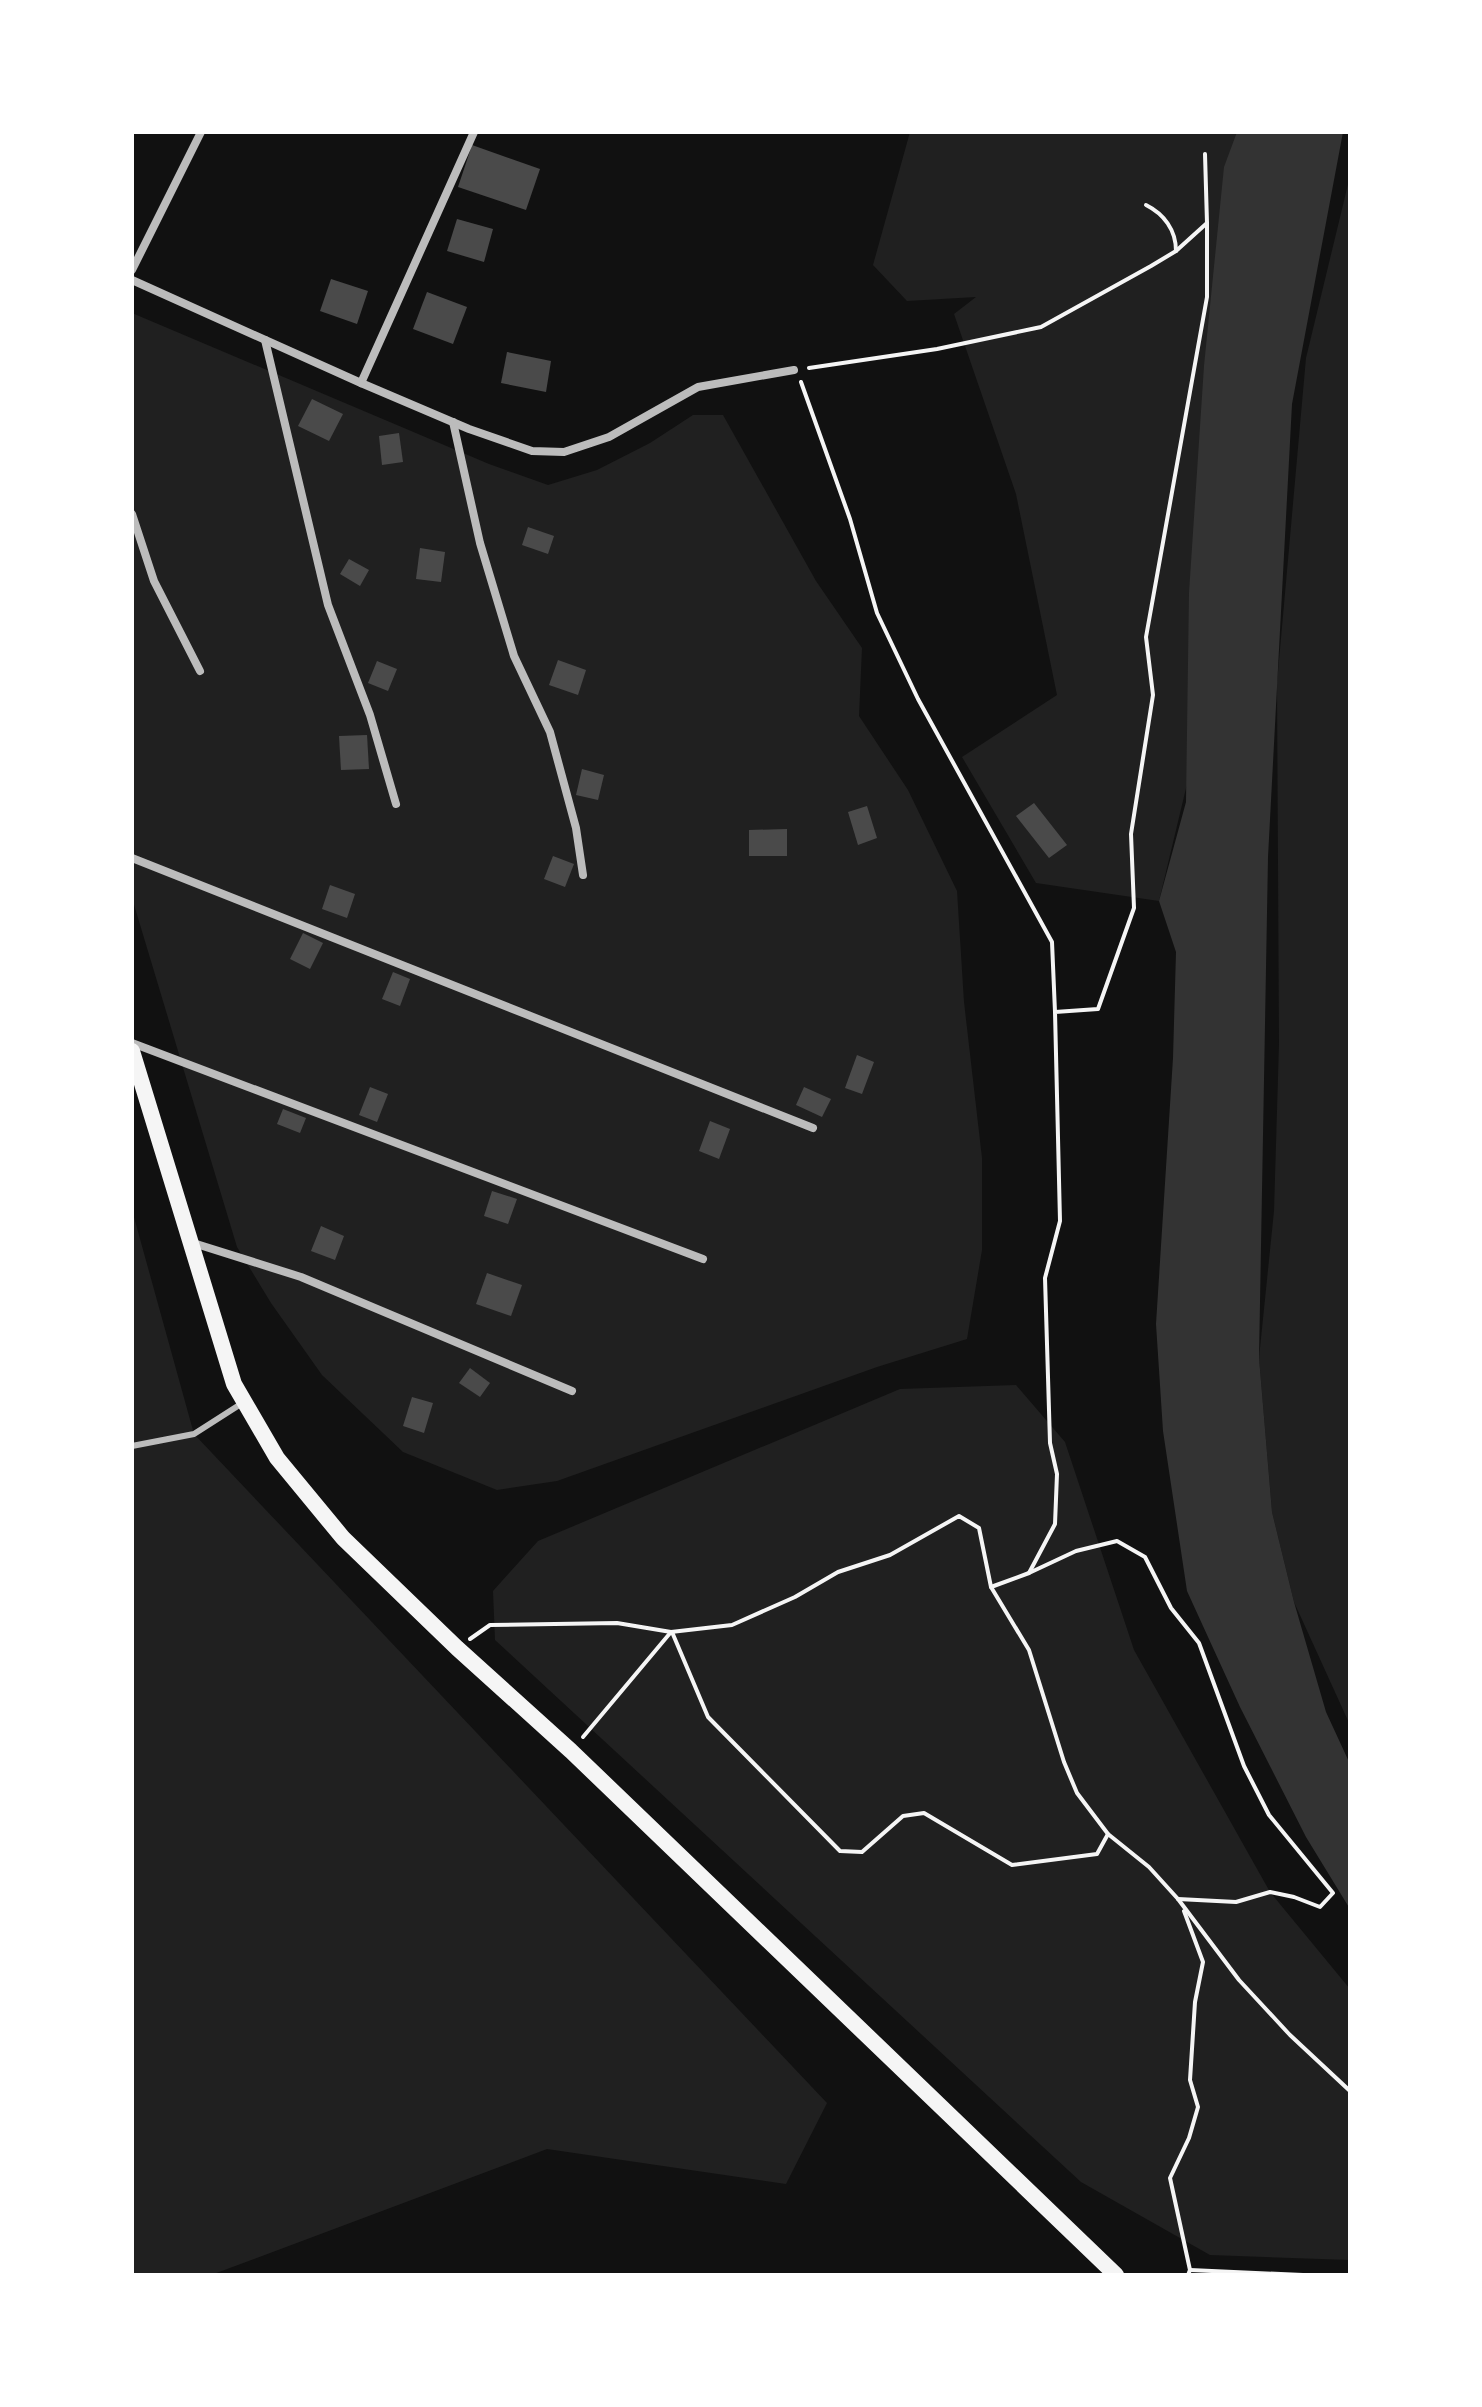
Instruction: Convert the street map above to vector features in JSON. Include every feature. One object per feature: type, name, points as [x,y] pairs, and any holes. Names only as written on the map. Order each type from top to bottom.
[{"type":"main road","points":[[132,1051],[234,1384],[277,1458],[343,1538],[457,1648],[571,1751],[1116,2275]]},
{"type":"street","points":[[132,270],[201,132]]},
{"type":"street","points":[[361,383],[474,132]]},
{"type":"street","points":[[132,280],[361,383],[532,451],[564,452],[609,437],[698,387],[794,370]]},
{"type":"street","points":[[265,340],[328,605],[370,715],[396,804]]},
{"type":"street","points":[[453,422],[480,543],[514,656],[550,732],[576,828],[583,875]]},
{"type":"street","points":[[132,514],[154,581],[200,671]]},
{"type":"street","points":[[132,858],[813,1128]]},
{"type":"street","points":[[132,1043],[703,1259]]},
{"type":"street","points":[[190,1242],[301,1277],[572,1391]]},
{"type":"lane","points":[[132,1446],[194,1434],[244,1402]]},
{"type":"path","points":[[1055,1012],[1098,1009],[1134,908],[1131,834],[1153,695],[1146,637],[1207,297],[1205,154]]},
{"type":"path","points":[[1146,205],[1159,212],[1171,227],[1176,251]]},
{"type":"path","points":[[1029,1573],[1055,1524],[1056,1511],[1057,1474],[1050,1443],[1045,1278],[1060,1221],[1052,942],[918,699],[877,613],[850,519],[794,370],[937,349],[1041,327],[1176,251],[1207,223]]},
{"type":"path","points":[[457,1648],[490,1625],[617,1623],[671,1632],[732,1625],[795,1597],[838,1572],[890,1555],[959,1516],[979,1528],[991,1587],[1029,1650],[1064,1762],[1077,1793],[1108,1834],[1149,1867],[1178,1899],[1239,1980],[1290,2035],[1350,2091]]},
{"type":"path","points":[[991,1587],[1076,1551],[1117,1541],[1145,1557],[1171,1608],[1199,1643],[1244,1766],[1269,1815],[1333,1893],[1320,1907],[1270,1892],[1236,1902],[1178,1899]]},
{"type":"path","points":[[571,1751],[671,1632]]},
{"type":"path","points":[[671,1632],[708,1717],[840,1851],[862,1852],[903,1816],[924,1813],[1012,1865],[1097,1854],[1108,1834]]},
{"type":"path","points":[[1178,1899],[1191,1925],[1203,1962],[1195,2002],[1190,2080],[1198,2107],[1189,2138],[1170,2178],[1189,2272],[1303,2275]]},
{"type":"shaded area","points":[[910,132],[1239,132],[1187,784],[1159,901],[1036,883],[962,757],[1057,695],[1016,494],[954,314],[976,297],[907,301],[873,265]]},
{"type":"shaded area","points":[[1237,132],[1343,132],[1292,404],[1268,857],[1259,1358],[1272,1512],[1326,1712],[1350,1764],[1350,1909],[1306,1837],[1240,1707],[1187,1591],[1163,1431],[1156,1324],[1173,1058],[1176,952],[1159,901],[1186,802],[1189,593],[1204,366],[1224,167]]},
{"type":"shaded area","points":[[1350,176],[1350,1725],[1294,1602],[1272,1512],[1259,1358],[1274,1211],[1279,1044],[1277,683],[1306,358]]},
{"type":"shaded area","points":[[132,313],[489,464],[548,485],[597,470],[650,443],[693,415],[723,415],[816,581],[862,648],[859,716],[908,790],[957,891],[964,1002],[982,1158],[982,1250],[967,1339],[877,1367],[557,1481],[497,1490],[403,1452],[322,1375],[271,1303],[237,1247],[132,898]]},
{"type":"shaded area","points":[[132,1210],[194,1434],[827,2103],[786,2184],[547,2149],[211,2275],[132,2275]]},
{"type":"shaded area","points":[[1016,1385],[1065,1442],[1134,1650],[1270,1892],[1350,1989],[1350,2260],[1210,2255],[1081,2182],[495,1640],[493,1591],[538,1541],[900,1389]]},
{"type":"building","points":[[472,145],[540,169],[526,210],[458,187]]},
{"type":"building","points":[[457,219],[493,229],[484,262],[447,251]]},
{"type":"building","points":[[331,279],[368,291],[357,324],[320,311]]},
{"type":"building","points":[[427,292],[467,307],[453,344],[413,329]]},
{"type":"building","points":[[507,352],[551,361],[546,392],[501,383]]},
{"type":"building","points":[[312,399],[343,414],[329,441],[298,426]]},
{"type":"building","points":[[399,433],[403,462],[382,465],[379,436]]},
{"type":"building","points":[[528,527],[554,536],[548,554],[522,545]]},
{"type":"building","points":[[420,548],[445,552],[441,582],[416,579]]},
{"type":"building","points":[[349,559],[369,570],[360,586],[340,574]]},
{"type":"building","points":[[558,660],[586,670],[578,695],[549,685]]},
{"type":"building","points":[[377,661],[397,669],[388,691],[368,683]]},
{"type":"building","points":[[367,735],[369,769],[341,770],[339,736]]},
{"type":"building","points":[[582,769],[604,775],[598,800],[576,795]]},
{"type":"building","points":[[1034,803],[1067,845],[1049,858],[1016,816]]},
{"type":"building","points":[[867,806],[877,838],[858,845],[848,812]]},
{"type":"building","points":[[787,829],[787,856],[749,856],[749,830]]},
{"type":"building","points":[[553,856],[574,864],[565,887],[544,879]]},
{"type":"building","points":[[330,885],[355,894],[347,918],[322,909]]},
{"type":"building","points":[[303,933],[323,943],[310,969],[290,959]]},
{"type":"building","points":[[393,972],[410,979],[400,1006],[382,999]]},
{"type":"building","points":[[857,1055],[874,1062],[862,1094],[845,1088]]},
{"type":"building","points":[[370,1087],[388,1094],[377,1122],[359,1115]]},
{"type":"building","points":[[804,1087],[831,1099],[822,1117],[796,1105]]},
{"type":"building","points":[[283,1109],[306,1118],[300,1133],[277,1124]]},
{"type":"building","points":[[710,1121],[730,1129],[719,1159],[699,1151]]},
{"type":"building","points":[[492,1191],[517,1199],[508,1224],[484,1216]]},
{"type":"building","points":[[321,1226],[344,1236],[335,1260],[311,1251]]},
{"type":"building","points":[[487,1273],[522,1285],[511,1316],[476,1304]]},
{"type":"building","points":[[470,1368],[490,1383],[480,1397],[459,1383]]},
{"type":"building","points":[[412,1397],[433,1403],[424,1433],[403,1426]]}]
